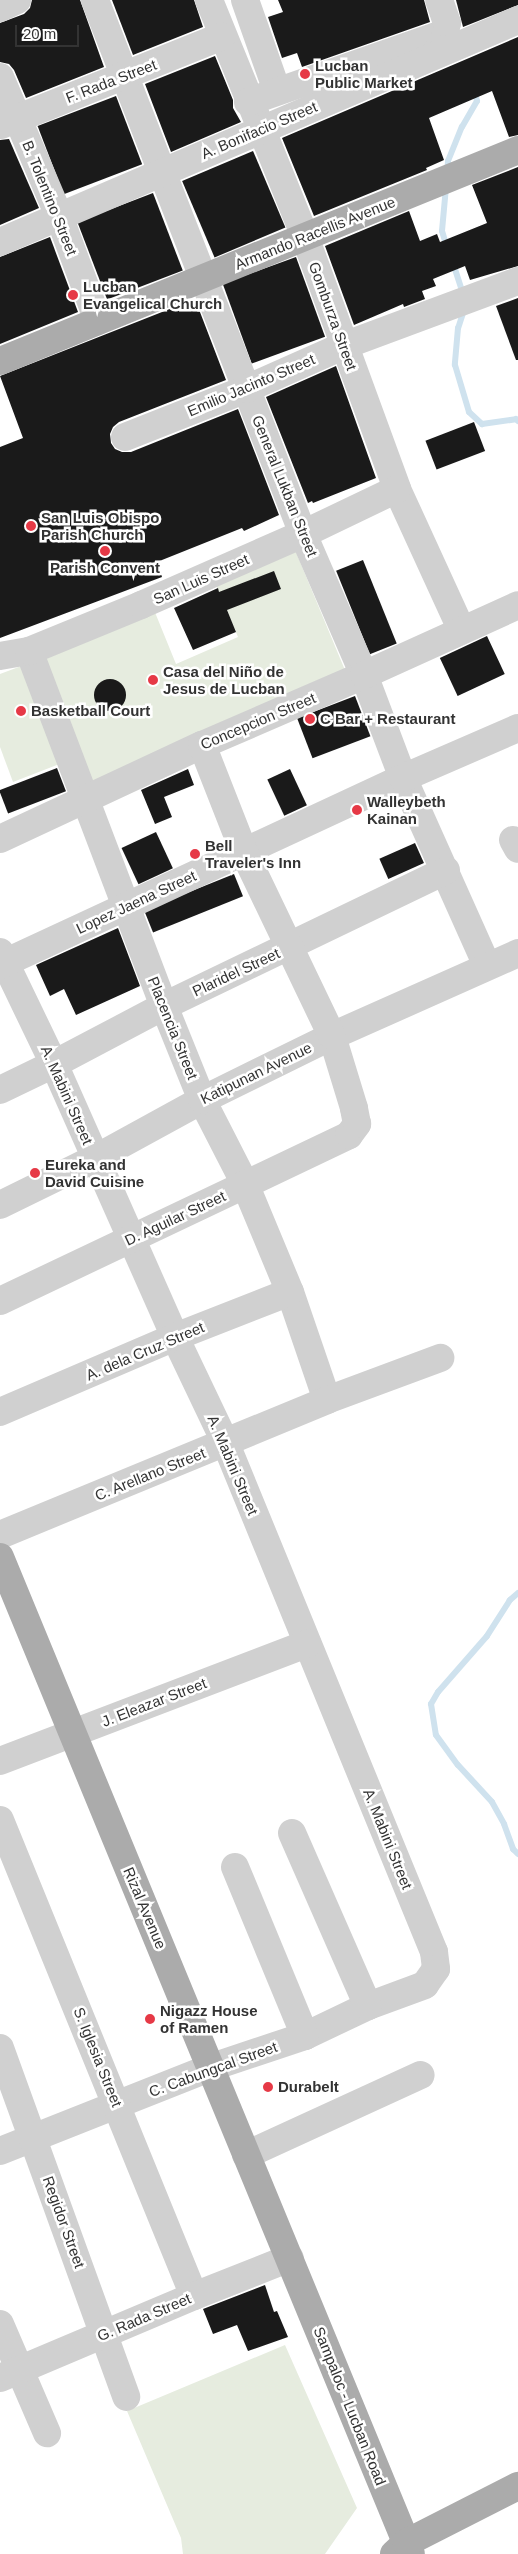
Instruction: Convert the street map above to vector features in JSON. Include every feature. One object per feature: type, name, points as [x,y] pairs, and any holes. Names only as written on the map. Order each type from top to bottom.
[{"type":"main road","name":"Armando Racellis Avenue","points":[[0,361],[518,150]]},
{"type":"main road","name":"Rizal Avenue","points":[[0,1558],[290,2258]]},
{"type":"main road","name":"Sampaloc - Lucban Road","points":[[290,2258],[403,2550]]},
{"type":"main road","points":[[403,2550],[518,2486]]},
{"type":"street","points":[[0,8],[18,0]]},
{"type":"street","name":"General Lukban Street","points":[[95,0],[126,76],[160,172],[303,534],[364,675],[403,778],[446,870],[487,966]]},
{"type":"street","name":"Gomburza Street","points":[[209,0],[248,102],[305,237],[398,488],[461,629]]},
{"type":"street","points":[[245,0],[277,91]]},
{"type":"street","points":[[248,102],[439,35],[446,28],[447,23],[439,0]]},
{"type":"street","name":"A. Bonifacio Street","points":[[0,242],[518,20]]},
{"type":"street","name":"F. Rada Street","points":[[8,121],[126,76],[222,36]]},
{"type":"street","name":"B. Tolentino Street","points":[[0,77],[8,121],[59,216],[98,321]]},
{"type":"street","name":"Emilio Jacinto Street","points":[[125,437],[246,389],[344,346],[518,281]]},
{"type":"street","name":"San Luis Street","points":[[0,656],[29,651],[303,534],[398,488]]},
{"type":"street","name":"Concepcion Street","points":[[0,840],[202,745],[364,675],[461,629],[518,605]]},
{"type":"street","name":"Placencia Street","points":[[29,651],[84,801],[164,1006],[202,1100],[245,1184],[290,1292],[327,1400]]},
{"type":"street","name":"Lopez Jaena Street","points":[[2,960],[126,906],[403,778],[518,728]]},
{"type":"street","points":[[202,745],[244,852],[332,1036]]},
{"type":"street","name":"Plaridel Street","points":[[0,1090],[164,1006],[446,870]]},
{"type":"street","name":"Katipunan Avenue","points":[[0,1205],[96,1158],[202,1100],[332,1036],[518,953]]},
{"type":"street","name":"A. Mabini Street","points":[[2,960],[54,1064],[133,1238],[175,1337],[226,1444],[434,1952],[436,1969],[425,1985]]},
{"type":"street","name":"D. Aguilar Street","points":[[0,1300],[349,1135],[357,1124],[332,1036]]},
{"type":"street","name":"A. dela Cruz Street","points":[[0,1412],[175,1337],[290,1292]]},
{"type":"street","name":"C. Arellano Street","points":[[0,1536],[226,1444],[327,1400],[440,1358]]},
{"type":"street","name":"J. Eleazar Street","points":[[0,1761],[307,1644]]},
{"type":"street","name":"S. Iglesia Street","points":[[0,1820],[194,2296]]},
{"type":"street","points":[[292,1833],[368,2006]]},
{"type":"street","points":[[235,1868],[305,2036]]},
{"type":"street","name":"C. Cabungcal Street","points":[[0,2151],[212,2068],[305,2036],[368,2006],[425,1985]]},
{"type":"street","name":"Regidor Street","points":[[0,2048],[126,2397]]},
{"type":"street","points":[[246,2155],[421,2075]]},
{"type":"street","name":"G. Rada Street","points":[[10,2374],[194,2296],[290,2258]]},
{"type":"street","points":[[0,2324],[10,2374],[47,2433]]},
{"type":"shaded area","points":[[293,545],[347,675],[88,789],[37,653],[152,605],[176,664],[238,637],[213,578]]},
{"type":"shaded area","name":"Basketball Court","points":[[24,665],[62,763],[13,782],[0,747],[0,674]]},
{"type":"shaded area","points":[[285,2345],[357,2508],[325,2554],[183,2554],[181,2538],[127,2411]]},
{"type":"building","points":[[32,0],[80,0],[104,67],[26,98],[14,70],[9,64],[0,62],[0,23],[24,14],[30,8]]},
{"type":"building","points":[[112,0],[194,0],[203,27],[133,55]]},
{"type":"building","points":[[278,0],[424,0],[430,22],[302,67],[297,53],[282,58],[268,17],[283,12]]},
{"type":"building","points":[[456,0],[518,0],[518,5],[463,27]]},
{"type":"building","points":[[518,37],[518,135],[509,137],[492,91],[429,118],[444,160],[426,168],[427,170],[314,216],[282,138]]},
{"type":"building","points":[[215,56],[233,100],[233,108],[241,122],[171,152],[145,84]]},
{"type":"building","points":[[116,96],[142,164],[64,194],[38,126]]},
{"type":"building","points":[[9,139],[39,208],[0,225],[0,140]]},
{"type":"building","points":[[253,151],[285,227],[215,257],[182,181]]},
{"type":"building","points":[[518,167],[518,266],[470,280],[465,266],[433,279],[436,286],[422,291],[425,299],[404,307],[403,304],[354,325],[325,246],[409,211],[420,241],[437,234],[440,242],[487,223],[472,185]]},
{"type":"building","points":[[153,193],[183,270],[107,300],[77,222]]},
{"type":"building","points":[[50,237],[78,312],[0,344],[0,257]]},
{"type":"building","points":[[296,257],[325,337],[252,364],[223,284]]},
{"type":"building","points":[[518,298],[518,360],[516,360],[496,306]]},
{"type":"building","points":[[195,299],[226,380],[119,422],[113,427],[110,434],[111,443],[115,449],[122,452],[131,452],[238,409],[279,515],[244,531],[242,528],[157,562],[162,577],[0,638],[0,447],[23,438],[0,376]]},
{"type":"building","points":[[336,366],[376,478],[313,503],[312,501],[308,503],[266,397]]},
{"type":"building","points":[[474,422],[485,451],[437,470],[425,441]]},
{"type":"building","points":[[363,560],[397,643],[370,654],[336,571]]},
{"type":"building","points":[[274,571],[281,589],[227,610],[236,632],[193,650],[174,608],[218,588],[219,592]]},
{"type":"building","points":[[487,636],[505,674],[458,696],[440,658]]},
{"type":"building","points":[[110,679],[122,683],[126,695],[122,707],[110,711],[98,707],[94,695],[98,683]]},
{"type":"building","points":[[355,696],[370,736],[313,758],[297,718]]},
{"type":"building","points":[[57,768],[66,791],[8,814],[0,790]]},
{"type":"building","points":[[188,769],[194,785],[164,797],[172,817],[155,824],[141,790]]},
{"type":"building","points":[[290,769],[307,805],[284,816],[267,780]]},
{"type":"building","points":[[156,832],[173,868],[138,884],[122,848]]},
{"type":"building","points":[[415,843],[424,863],[388,879],[379,859]]},
{"type":"building","points":[[234,874],[243,896],[153,933],[144,910]]},
{"type":"building","points":[[118,928],[140,986],[76,1015],[64,989],[50,996],[36,965]]},
{"type":"building","points":[[265,2285],[274,2312],[277,2311],[288,2337],[248,2351],[237,2325],[213,2334],[203,2309]]},
{"type":"waterway","points":[[447,173],[448,161],[462,127],[477,101],[474,90]]},
{"type":"waterway","points":[[446,187],[442,231],[447,247]]},
{"type":"waterway","points":[[453,263],[463,294]]},
{"type":"waterway","points":[[464,310],[458,328],[455,365],[469,412],[482,424],[516,419],[518,421]]},
{"type":"waterway","points":[[518,1593],[510,1600],[487,1636],[438,1692],[431,1704],[436,1735],[458,1765],[492,1802],[504,1824],[513,1849],[518,1854]]},
{"type":"place","name":"Lucban Public Market","points":[[305,74]]},
{"type":"place","name":"Lucban Evangelical Church","points":[[73,295]]},
{"type":"place","name":"San Luis Obispo Parish Church","points":[[31,526]]},
{"type":"place","name":"Parish Convent","points":[[105,551]]},
{"type":"place","name":"Casa del Niño de Jesus de Lucban","points":[[153,680]]},
{"type":"place","name":"Basketball Court","points":[[21,711]]},
{"type":"place","name":"C Bar + Restaurant","points":[[310,719]]},
{"type":"place","name":"Walleybeth Kainan","points":[[357,810]]},
{"type":"place","name":"Bell Traveler's Inn","points":[[195,854]]},
{"type":"place","name":"Eureka and David Cuisine","points":[[35,1173]]},
{"type":"place","name":"Nigazz House of Ramen","points":[[150,2019]]},
{"type":"place","name":"Durabelt","points":[[268,2087]]}]
